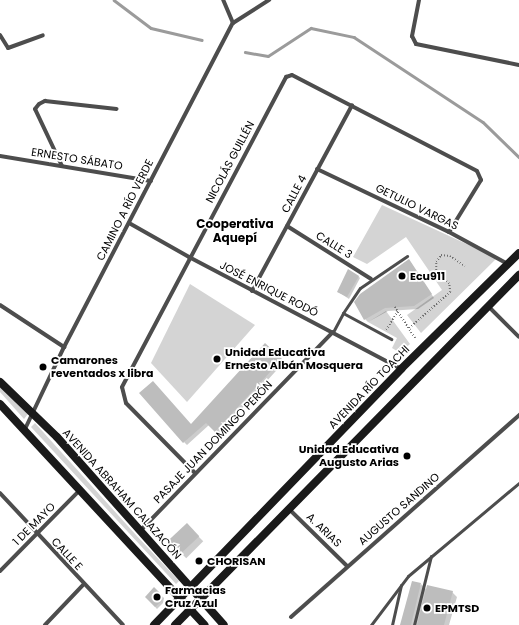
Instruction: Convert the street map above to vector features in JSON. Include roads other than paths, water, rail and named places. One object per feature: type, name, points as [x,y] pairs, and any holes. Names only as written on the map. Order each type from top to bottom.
[{"type":"main road","name":"AVENIDA RÍO TOACHI","points":[[154,625],[401,369],[519,253]]},
{"type":"main road","points":[[175,625],[288,508],[489,307],[519,275]]},
{"type":"main road","name":"AVENIDA ABRAHAM CALAZACÓN","points":[[0,382],[32,412],[202,598],[224,625]]},
{"type":"main road","points":[[0,404],[81,489],[205,625]]},
{"type":"street","points":[[223,0],[233,23],[270,0]]},
{"type":"street","points":[[419,0],[412,36],[416,44],[519,65]]},
{"type":"street","name":"CAMINO A RÍO VERDE","points":[[25,430],[32,412],[64,347],[233,23]]},
{"type":"street","points":[[0,35],[5,45],[12,48],[43,35]]},
{"type":"street","name":"NICOLÁS GUILLÉN","points":[[195,473],[126,403],[122,387],[189,257],[286,77],[292,75],[477,171],[481,180],[450,232]]},
{"type":"street","points":[[62,166],[35,109],[45,101],[117,109]]},
{"type":"street","name":"CALLE 4","points":[[252,291],[352,105]]},
{"type":"street","name":"ERNESTO SÁBATO","points":[[0,156],[151,181]]},
{"type":"street","name":"GETULIO VARGAS","points":[[317,169],[450,232],[508,264]]},
{"type":"street","name":"JOSÉ ENRIQUE RODÓ","points":[[129,223],[252,291],[334,332],[401,369]]},
{"type":"street","name":"CALLE 3","points":[[287,226],[371,279]]},
{"type":"street","points":[[0,304],[64,347]]},
{"type":"street","points":[[489,307],[519,337]]},
{"type":"street","name":"PASAJE JUAN DOMINGO PERÓN","points":[[140,531],[334,332]]},
{"type":"street","name":"AUGUSTO SANDINO","points":[[291,617],[519,415]]},
{"type":"street","name":"1 DE MAYO","points":[[0,572],[81,489]]},
{"type":"street","name":"CALLE E","points":[[0,493],[36,534],[123,625]]},
{"type":"street","name":"A. ARIAS","points":[[288,508],[347,566]]},
{"type":"street","points":[[45,625],[84,585]]},
{"type":"lane","points":[[334,332],[351,298],[371,279],[407,256]]},
{"type":"lane","points":[[343,313],[391,339]]},
{"type":"lane","points":[[371,625],[401,584],[431,556],[519,483]]},
{"type":"lane","points":[[414,625],[431,556]]},
{"type":"lane","points":[[392,625],[401,584]]},
{"type":"waterway","points":[[114,0],[151,28],[202,40]]},
{"type":"waterway","points":[[245,52],[268,56],[311,28],[354,37],[483,122],[519,157]]},
{"type":"place","name":"Ecu911","points":[[402,276]]},
{"type":"place","name":"Unidad Educativa Ernesto Albán Mosquera","points":[[217,359]]},
{"type":"place","name":"Camarones reventados x libra","points":[[43,367]]},
{"type":"place","name":"Unidad Educativa Augusto Arias","points":[[407,456]]},
{"type":"place","name":"CHORISAN","points":[[199,561]]},
{"type":"place","name":"Farmacias Cruz Azul","points":[[157,597]]},
{"type":"place","name":"EPMTSD","points":[[427,608]]},
{"type":"district","name":"Cooperativa Aquepí","points":[[235,231]]}]
